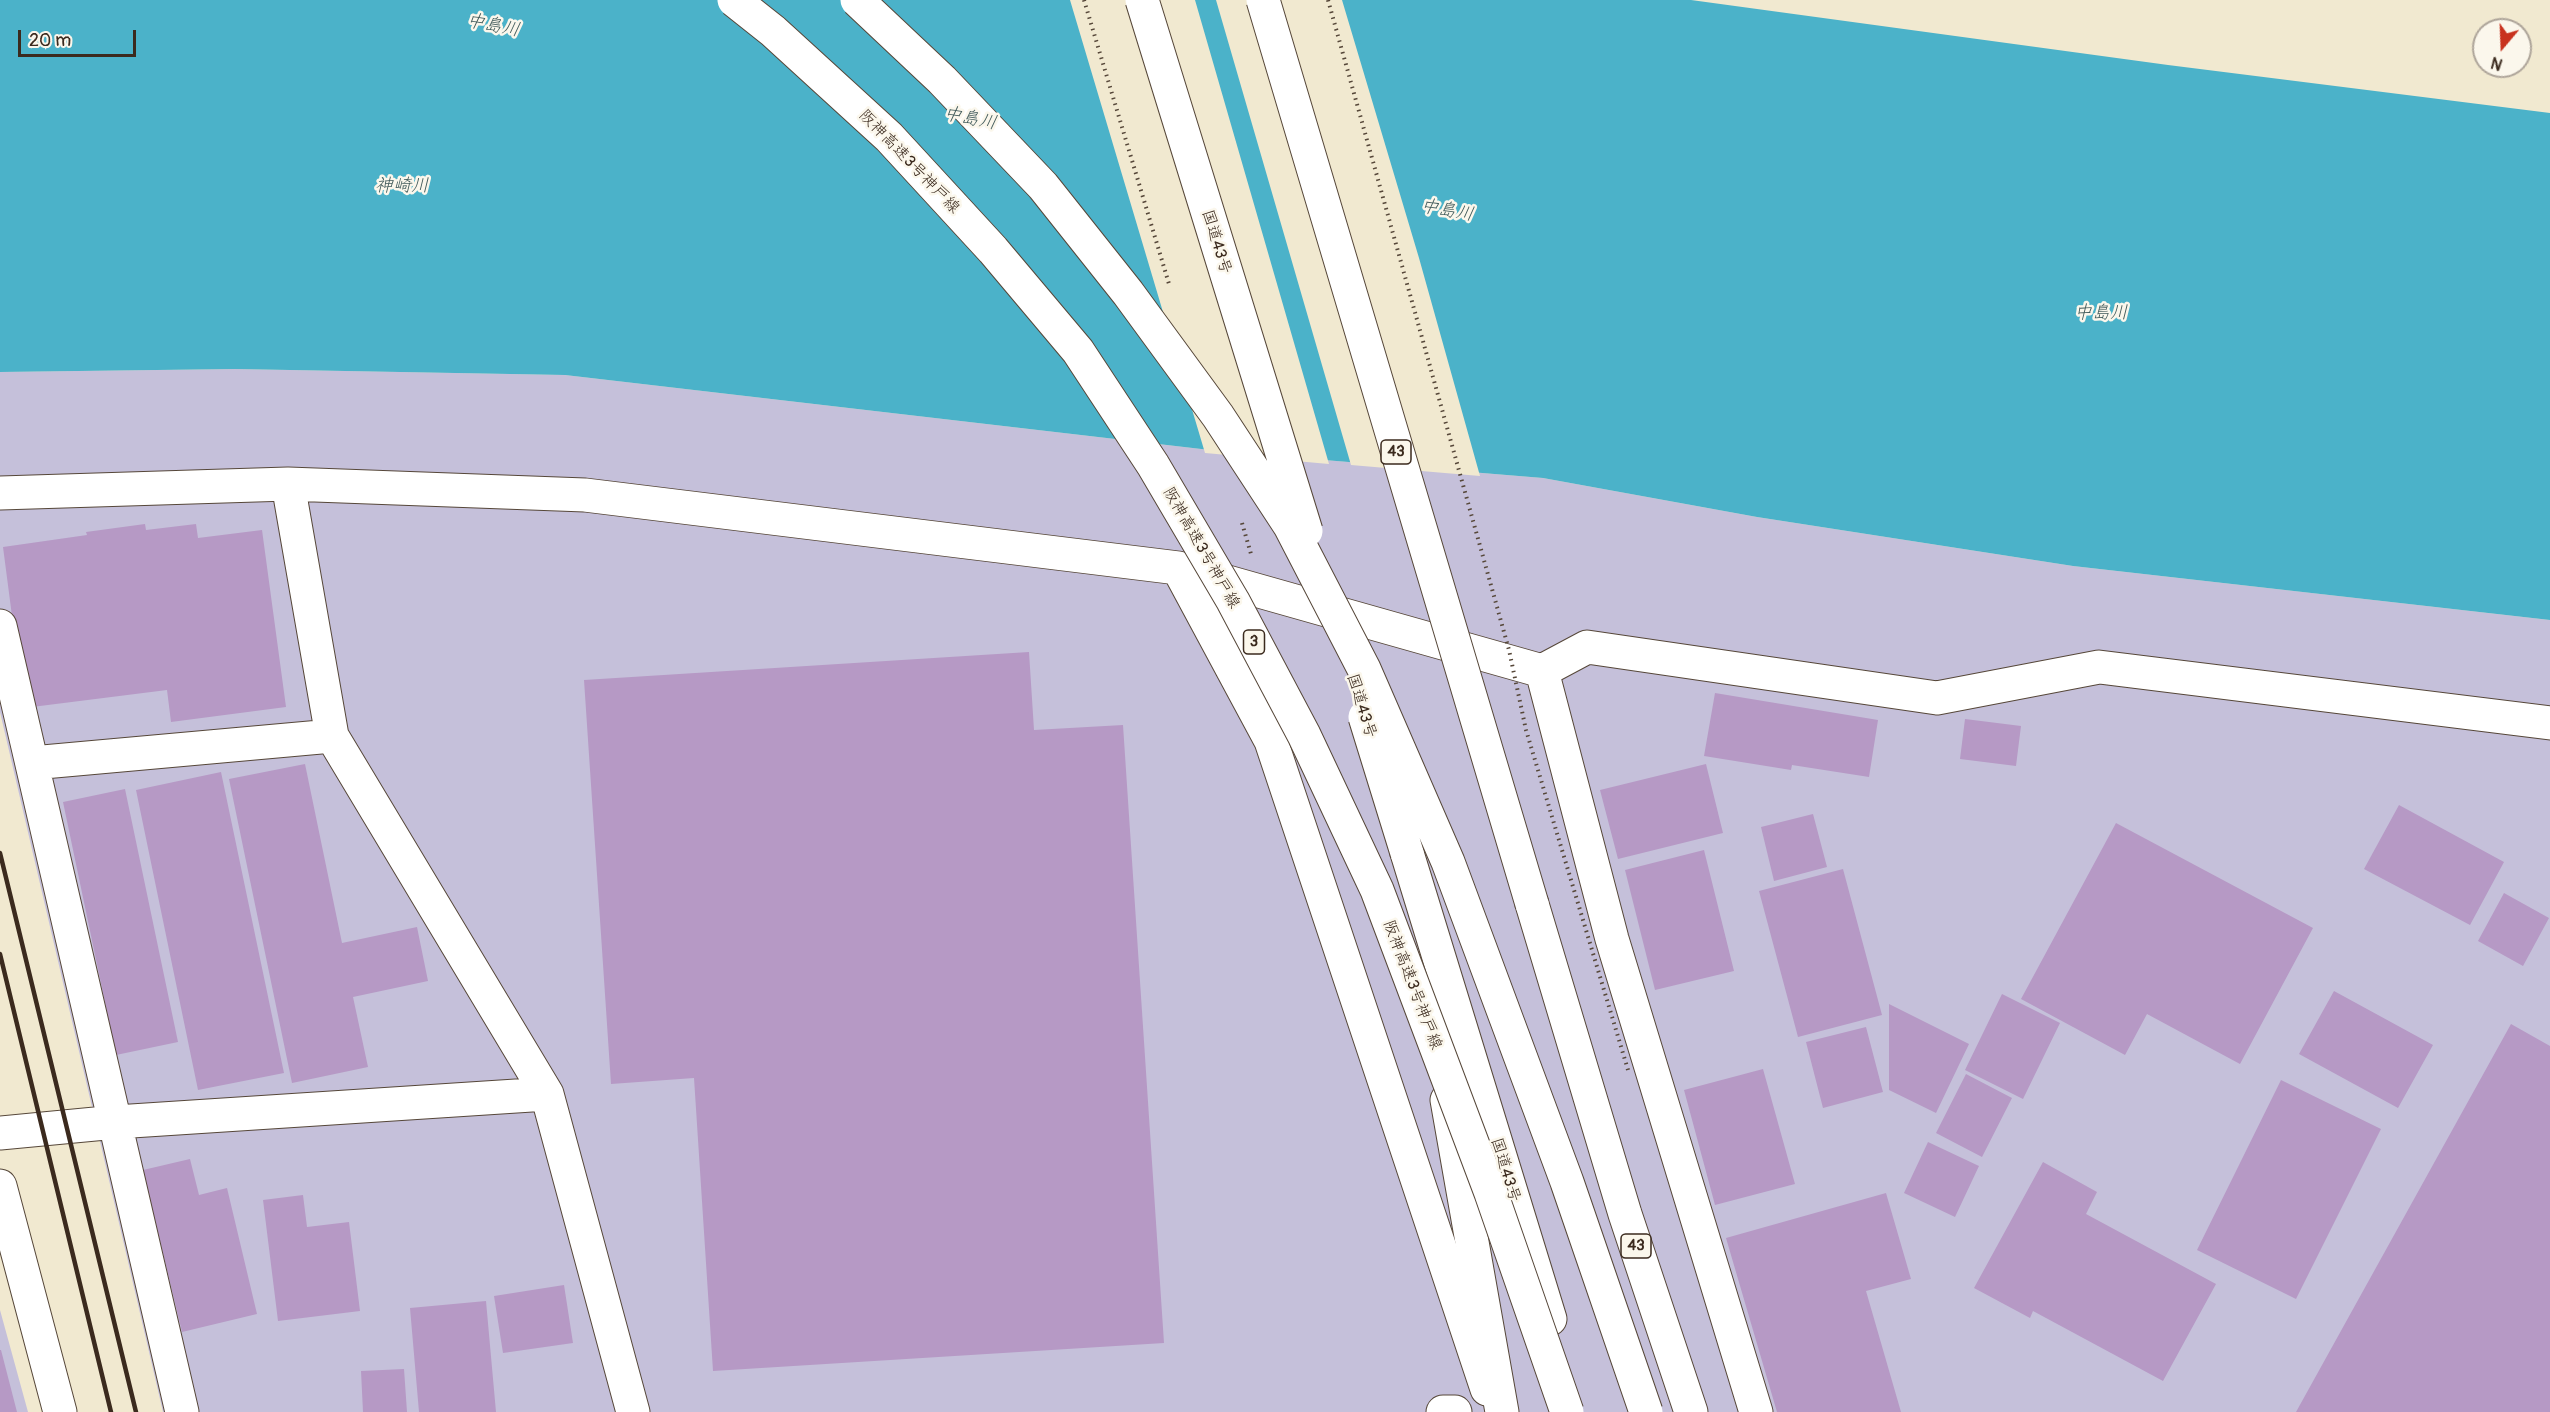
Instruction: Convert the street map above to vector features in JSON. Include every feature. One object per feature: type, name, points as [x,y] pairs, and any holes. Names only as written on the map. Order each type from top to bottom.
[{"type":"main road","name":"阪神高速3号神戸線","points":[[734,0],[773,31],[888,137],[993,249],[1077,351],[1159,475],[1233,601],[1304,735],[1377,890],[1491,1193],[1567,1412]]},
{"type":"main road","points":[[857,0],[942,80],[1043,186],[1135,302],[1218,416],[1290,525],[1364,669],[1448,862],[1567,1182],[1646,1412]]},
{"type":"main road","name":"国道43号","points":[[1142,0],[1579,1412]]},
{"type":"main road","name":"43","points":[[1263,0],[1625,1214],[1692,1412]]},
{"type":"main road","points":[[288,484],[332,736],[547,1095],[633,1412]]},
{"type":"main road","points":[[0,493],[288,484],[585,495],[1178,568],[1542,671],[1587,647],[1937,698],[2099,667],[2550,723]]},
{"type":"main road","points":[[1178,568],[1271,741],[1494,1412]]},
{"type":"main road","points":[[0,626],[182,1412]]},
{"type":"main road","points":[[1542,671],[1612,939],[1756,1412]]},
{"type":"main road","points":[[32,763],[332,736]]},
{"type":"main road","points":[[1407,853],[1502,1412]]},
{"type":"main road","points":[[0,1133],[116,1122],[547,1095]]},
{"type":"main road","points":[[0,1186],[60,1412]]},
{"type":"main road","points":[[1443,1412],[1455,1412]]},
{"type":"path","points":[[1328,0],[1509,650],[1526,730],[1628,1070]]},
{"type":"shaded area","points":[[235,369],[565,375],[1227,452],[1543,478],[1757,517],[2073,566],[2550,620],[2550,1412],[163,1412],[0,712],[0,372]]},
{"type":"shaded area","points":[[0,1310],[28,1412],[0,1412]]},
{"type":"water","name":"中島川","points":[[0,0],[1691,0],[2168,65],[2550,113],[2550,620],[2073,566],[1757,517],[1543,478],[1227,452],[565,375],[235,369],[0,372]]},
{"type":"pier","points":[[1070,0],[1195,0],[1329,464],[1205,453]]},
{"type":"pier","points":[[1216,0],[1342,0],[1419,258],[1480,476],[1351,465]]},
{"type":"building","points":[[145,524],[146,530],[196,524],[198,538],[262,530],[286,707],[171,722],[167,690],[24,708],[3,547]]},
{"type":"building","points":[[1029,652],[1034,730],[1123,725],[1164,1343],[713,1371],[694,1078],[611,1084],[584,680]]},
{"type":"building","points":[[1715,693],[1878,720],[1869,777],[1792,765],[1791,770],[1704,756]]},
{"type":"building","points":[[1965,719],[2021,726],[2016,766],[1960,759]]},
{"type":"building","points":[[305,764],[342,943],[417,927],[428,981],[353,997],[368,1067],[292,1083],[229,779]]},
{"type":"building","points":[[1706,764],[1723,833],[1618,859],[1600,790]]},
{"type":"building","points":[[221,772],[284,1073],[198,1090],[136,790]]},
{"type":"building","points":[[125,789],[178,1042],[116,1055],[63,802]]},
{"type":"building","points":[[2399,805],[2504,862],[2470,925],[2364,869]]},
{"type":"building","points":[[1813,814],[1827,867],[1774,881],[1761,827]]},
{"type":"building","points":[[2116,823],[2313,928],[2240,1064],[2147,1014],[2125,1055],[2021,999]]},
{"type":"building","points":[[1704,850],[1734,971],[1655,990],[1625,870]]},
{"type":"building","points":[[1843,869],[1882,1015],[1798,1037],[1759,891]]},
{"type":"building","points":[[2504,893],[2549,918],[2523,966],[2478,941]]},
{"type":"building","points":[[2334,991],[2433,1045],[2398,1108],[2299,1054]]},
{"type":"building","points":[[2002,994],[2060,1023],[2023,1099],[1965,1070]]},
{"type":"building","points":[[1889,1004],[1969,1044],[1936,1113],[1889,1090]]},
{"type":"building","points":[[2511,1024],[2550,1046],[2550,1412],[2296,1412]]},
{"type":"building","points":[[1866,1027],[1883,1092],[1823,1108],[1806,1042]]},
{"type":"building","points":[[1763,1069],[1795,1184],[1715,1205],[1684,1090]]},
{"type":"building","points":[[1966,1074],[2012,1098],[1982,1157],[1936,1133]]},
{"type":"building","points":[[2281,1080],[2381,1129],[2296,1299],[2197,1250]]},
{"type":"building","points":[[1928,1142],[1979,1166],[1955,1217],[1904,1193]]},
{"type":"building","points":[[190,1159],[199,1195],[227,1188],[257,1314],[182,1332],[143,1170]]},
{"type":"building","points":[[2043,1162],[2097,1192],[2086,1214],[2216,1284],[2163,1381],[2033,1311],[2030,1318],[1974,1288]]},
{"type":"building","points":[[1886,1193],[1911,1279],[1866,1291],[1901,1412],[1777,1412],[1726,1238]]},
{"type":"building","points":[[303,1195],[307,1227],[349,1222],[360,1311],[278,1321],[263,1200]]},
{"type":"building","points":[[564,1285],[573,1343],[503,1353],[494,1296]]},
{"type":"building","points":[[486,1301],[496,1412],[419,1412],[410,1308]]},
{"type":"building","points":[[1,1350],[17,1412],[0,1412]]},
{"type":"building","points":[[404,1369],[407,1412],[363,1412],[361,1371]]},
{"type":"railway","points":[[0,853],[136,1412]]},
{"type":"railway","points":[[0,954],[111,1412]]},
{"type":"water label","name":"神崎川","points":[[402,186]]}]
